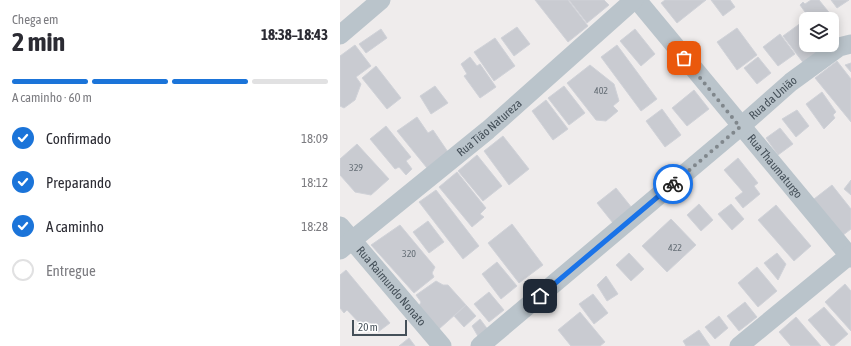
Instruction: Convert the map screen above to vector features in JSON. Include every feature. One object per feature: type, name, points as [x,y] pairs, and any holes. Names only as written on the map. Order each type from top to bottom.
[{"type":"street","points":[[340,35],[381,0]]},
{"type":"street","name":"Rua Tião Natureza","points":[[344,238],[488,130],[634,0]]},
{"type":"street","name":"Rua Thaumaturgo","points":[[637,0],[740,127],[850,256]]},
{"type":"street","name":"Rua da União","points":[[480,346],[820,59],[838,46],[851,44]]},
{"type":"street","name":"Rua Raimundo Nonato","points":[[344,238],[442,346]]},
{"type":"street","points":[[739,346],[850,256]]},
{"type":"building","points":[[535,0],[568,0],[588,26],[568,42]]},
{"type":"building","points":[[569,0],[604,0],[609,5],[587,23]]},
{"type":"building","points":[[665,0],[706,0],[677,23],[661,3]]},
{"type":"building","points":[[711,0],[730,0],[735,7],[723,16]]},
{"type":"building","points":[[811,0],[819,0],[829,12],[805,12],[800,5],[803,2],[805,4]]},
{"type":"building","points":[[831,0],[849,0],[837,8]]},
{"type":"building","points":[[799,24],[799,52],[822,52],[805,65],[783,36]]},
{"type":"building","points":[[517,27],[530,44],[514,56],[501,38]]},
{"type":"building","points":[[737,28],[757,55],[737,70],[717,42]]},
{"type":"building","points":[[381,29],[387,38],[366,53],[359,44]]},
{"type":"building","points":[[635,29],[655,54],[641,66],[620,41]]},
{"type":"building","points":[[780,34],[795,54],[778,66],[763,47]]},
{"type":"building","points":[[495,38],[515,66],[494,81],[474,52]]},
{"type":"building","points":[[355,45],[371,66],[356,77],[361,84],[355,100],[344,108],[340,106],[340,56]]},
{"type":"building","points":[[617,45],[657,99],[641,111],[601,57]]},
{"type":"building","points":[[470,57],[477,66],[480,64],[496,87],[480,98],[464,76],[467,74],[461,64]]},
{"type":"building","points":[[758,57],[771,73],[757,84],[744,68]]},
{"type":"building","points":[[837,61],[851,79],[851,122],[815,78]]},
{"type":"building","points":[[851,63],[851,72],[845,65]]},
{"type":"building","points":[[590,65],[614,84],[619,101],[613,106],[618,111],[606,121],[596,120],[567,83]]},
{"type":"building","points":[[376,66],[401,98],[387,109],[362,78]]},
{"type":"building","points":[[435,86],[448,103],[431,114],[420,96]]},
{"type":"building","points":[[564,86],[585,113],[569,125],[548,98]]},
{"type":"building","points":[[694,90],[709,109],[687,126],[672,108]]},
{"type":"building","points":[[822,92],[836,112],[833,115],[835,118],[824,129],[806,104]]},
{"type":"building","points":[[546,100],[568,129],[553,140],[532,111]]},
{"type":"building","points":[[662,109],[681,135],[665,147],[646,121]]},
{"type":"building","points":[[797,110],[809,126],[796,137],[782,119]]},
{"type":"building","points":[[417,117],[428,133],[433,130],[448,152],[427,168],[397,131]]},
{"type":"building","points":[[386,126],[411,157],[406,161],[412,169],[406,175],[399,167],[395,169],[370,139]]},
{"type":"building","points":[[780,128],[793,144],[778,155],[766,138]]},
{"type":"building","points":[[503,136],[529,169],[509,185],[484,151]]},
{"type":"building","points":[[357,144],[389,179],[371,195],[355,192],[340,175],[340,159]]},
{"type":"building","points":[[477,155],[502,186],[483,201],[458,171]]},
{"type":"building","points":[[738,158],[758,183],[754,186],[760,194],[743,208],[735,198],[743,192],[724,170]]},
{"type":"building","points":[[457,172],[486,208],[480,214],[484,217],[472,227],[439,187]]},
{"type":"building","points":[[851,180],[851,195],[844,189]]},
{"type":"building","points":[[832,185],[851,209],[851,229],[838,239],[814,199]]},
{"type":"building","points":[[616,188],[632,208],[613,223],[597,203]]},
{"type":"building","points":[[436,190],[479,246],[463,259],[419,202]]},
{"type":"building","points":[[699,204],[713,220],[701,231],[687,215]]},
{"type":"building","points":[[731,204],[744,219],[732,230],[718,214]]},
{"type":"building","points":[[776,205],[811,246],[794,261],[758,220]]},
{"type":"building","points":[[671,219],[696,245],[667,272],[642,246]]},
{"type":"building","points":[[428,221],[444,242],[429,253],[413,232]]},
{"type":"building","points":[[512,224],[543,265],[519,283],[488,243]]},
{"type":"building","points":[[400,225],[435,267],[432,273],[434,277],[414,293],[371,245]]},
{"type":"building","points":[[629,253],[644,269],[631,281],[616,265]]},
{"type":"building","points":[[777,253],[786,264],[778,280],[764,263]]},
{"type":"building","points":[[497,262],[517,286],[501,299],[482,274]]},
{"type":"building","points":[[757,267],[777,291],[758,307],[738,283]]},
{"type":"building","points":[[346,270],[390,323],[378,332],[369,322],[364,328],[347,310],[344,313],[340,308],[340,275]]},
{"type":"building","points":[[606,276],[618,294],[607,301],[597,285]]},
{"type":"building","points":[[436,281],[443,285],[448,285],[466,305],[439,329],[419,306],[421,302],[416,295]]},
{"type":"building","points":[[845,284],[851,291],[851,331],[825,302]]},
{"type":"building","points":[[489,292],[504,310],[489,322],[474,304]]},
{"type":"building","points":[[593,294],[608,313],[594,324],[579,304]]},
{"type":"building","points":[[745,302],[757,317],[739,331],[727,316]]},
{"type":"building","points":[[466,305],[476,316],[464,327],[454,316]]},
{"type":"building","points":[[824,307],[848,334],[834,346],[831,346],[808,320]]},
{"type":"building","points":[[580,312],[605,342],[600,346],[571,346],[558,330]]},
{"type":"building","points":[[719,316],[728,328],[715,339],[705,327]]},
{"type":"building","points":[[796,317],[821,346],[791,346],[779,332]]},
{"type":"building","points":[[480,319],[489,331],[479,338],[472,326]]},
{"type":"building","points":[[699,330],[710,346],[686,346],[683,341]]},
{"type":"building","points":[[409,338],[415,346],[399,346]]},
{"type":"way so far","points":[[673,184],[740,127],[684,58]]},
{"type":"route","points":[[540,296],[673,184]]}]
